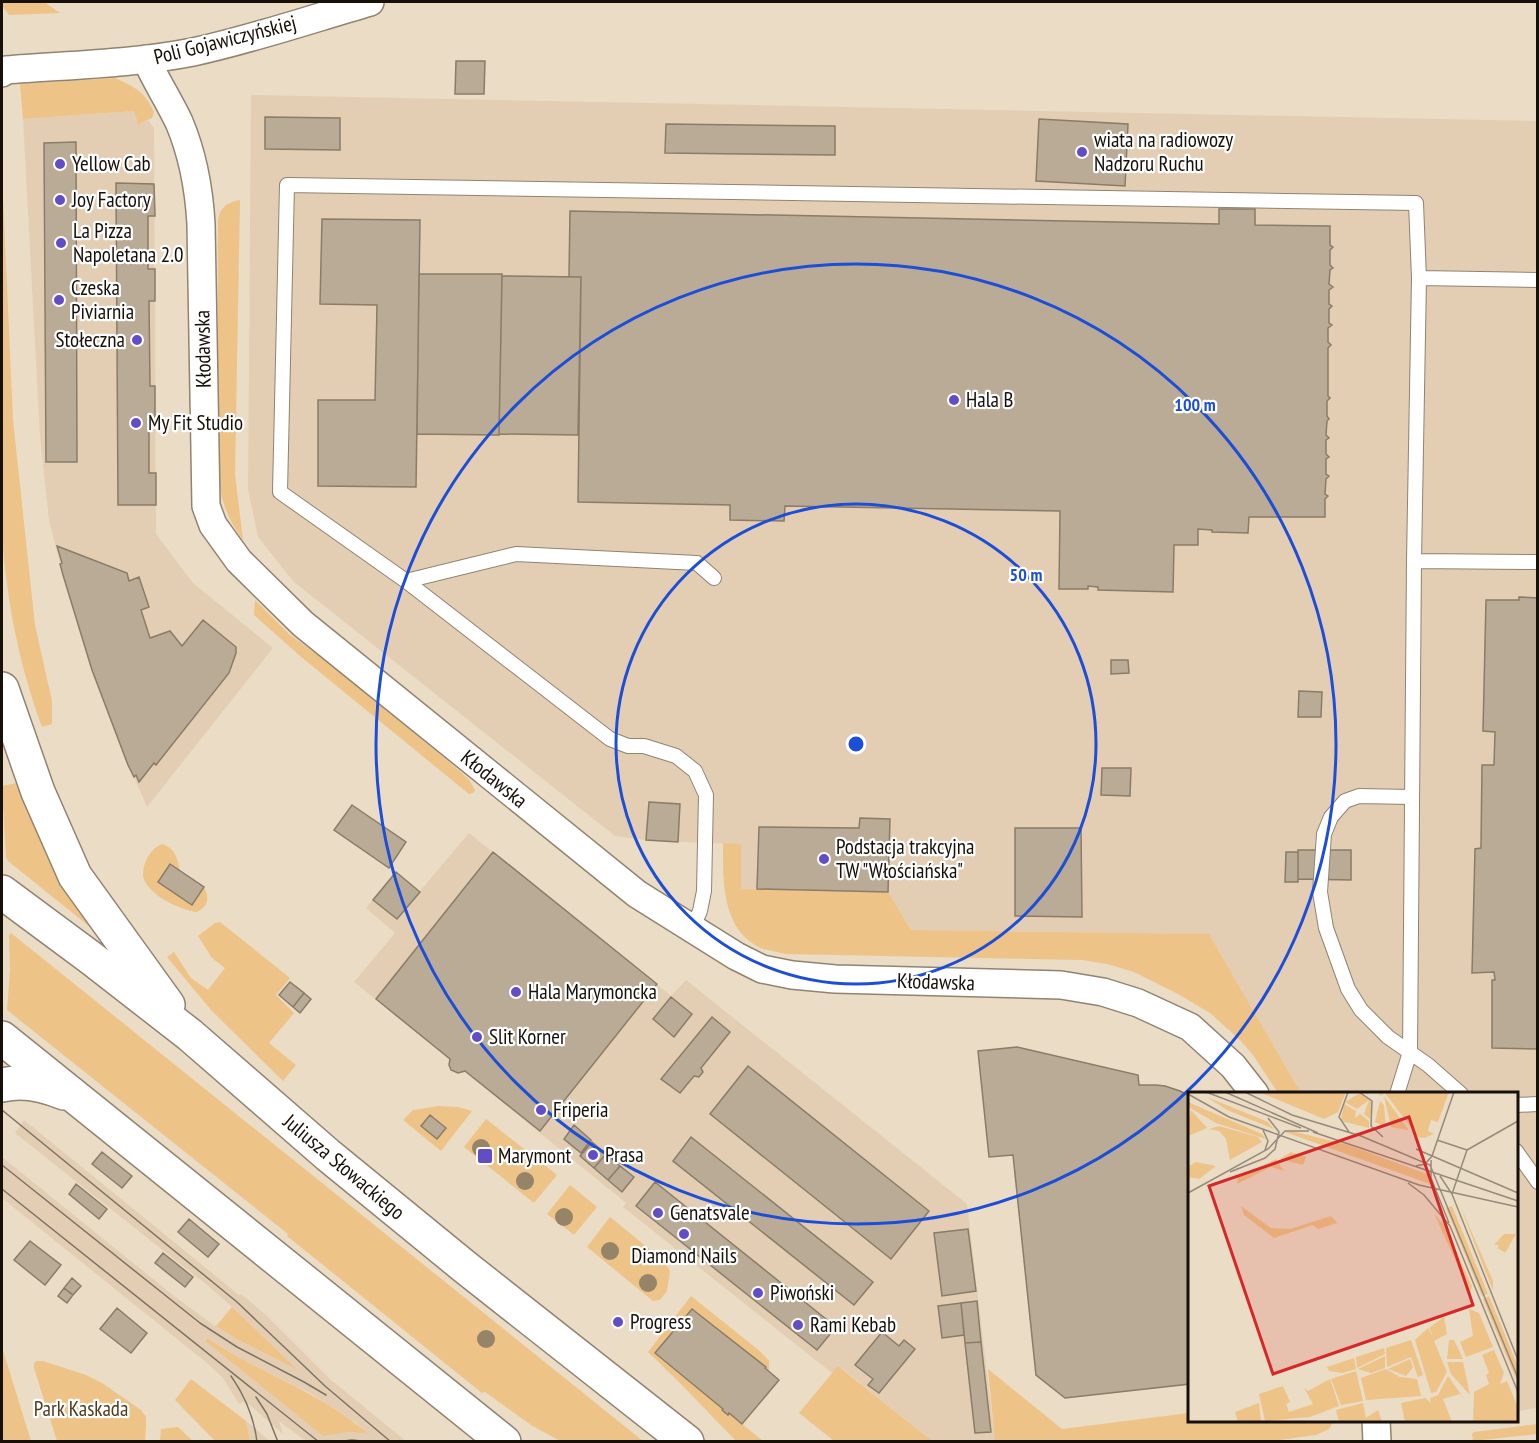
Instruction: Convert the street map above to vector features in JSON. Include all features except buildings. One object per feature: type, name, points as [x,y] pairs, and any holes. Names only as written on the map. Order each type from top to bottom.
[{"type":"main road","points":[[2,689],[38,792],[75,876],[190,1035]]},
{"type":"main road","name":"Juliusza Słowackiego","points":[[2,892],[190,1035],[364,1185],[687,1442]]},
{"type":"main road","points":[[2,1038],[504,1442]]},
{"type":"main road","points":[[2,1084],[47,1086],[82,1101]]},
{"type":"street","name":"Poli Gojawiczyńskiej","points":[[3,70],[146,59],[193,52],[370,2]]},
{"type":"street","name":"Kłodawska","points":[[146,59],[179,122],[192,156],[198,183],[201,224],[206,506],[213,525],[239,561],[303,624],[637,894],[736,956],[762,969],[792,975],[847,979],[1061,985],[1103,992],[1138,1003],[1190,1027],[1233,1066],[1253,1092]]},
{"type":"street","points":[[1376,1422],[1377,1442]]},
{"type":"lane","points":[[692,929],[700,910],[704,891],[706,804],[706,795],[694,771],[676,756],[644,746],[628,746],[610,739],[406,581],[280,492],[287,185],[1416,203],[1419,278],[1410,1052],[1398,1092]]},
{"type":"lane","points":[[1419,278],[1538,280]]},
{"type":"lane","points":[[406,581],[516,554],[697,563],[714,578]]},
{"type":"lane","points":[[1414,561],[1538,562]]},
{"type":"lane","points":[[1412,797],[1359,796],[1345,801],[1331,817],[1324,834],[1320,891],[1326,928],[1348,989],[1361,1010],[1388,1037],[1459,1092]]},
{"type":"lane","points":[[1518,1105],[1538,1104]]},
{"type":"lane","points":[[1518,1154],[1538,1182]]},
{"type":"shaded area","points":[[251,95],[1537,121],[1537,1408],[1518,1411],[1518,1092],[1300,1092],[1209,934],[911,930],[888,892],[741,889],[741,844],[646,840],[615,836],[294,582],[258,537],[248,489]]},
{"type":"shaded area","points":[[134,111],[138,124],[148,120],[154,128],[156,534],[193,583],[273,648],[147,807],[92,670],[49,520],[40,436],[23,119]]},
{"type":"shaded area","points":[[469,833],[671,996],[686,980],[967,1204],[995,1441],[932,1441],[839,1366],[832,1373],[623,1207],[626,1203],[465,1072],[458,1073],[451,1070],[450,1059],[354,982],[395,933],[366,908],[396,872],[420,891]]},
{"type":"shaded area","points":[[24,1120],[266,1315],[331,1380],[406,1441],[306,1441],[279,1421],[283,1434],[245,1401],[239,1404],[223,1378],[207,1363],[2,1198],[2,1157],[174,1296],[215,1326],[238,1340],[296,1368],[212,1289],[15,1133]],"holes":[[[207,1338],[245,1361],[310,1393],[356,1423],[367,1434],[350,1432],[323,1436],[205,1341]]]},
{"type":"shaded area","points":[[246,1421],[270,1441],[250,1441]]},
{"type":"green space","points":[[2,2],[44,2],[60,13],[9,15]]},
{"type":"green space","points":[[115,78],[134,87],[143,95],[154,112],[152,118],[138,124],[134,111],[23,119],[20,84]]},
{"type":"green space","points":[[2,175],[13,420],[35,625],[52,701],[52,724],[42,727],[15,633],[2,536]]},
{"type":"green space","points":[[239,200],[235,474],[243,540],[226,509],[218,474],[218,220],[225,206]]},
{"type":"green space","points":[[255,600],[289,634],[317,653],[461,772],[475,790],[473,793],[469,794],[300,656],[254,615]]},
{"type":"green space","points":[[21,782],[95,931],[6,857],[2,786]]},
{"type":"green space","points":[[723,843],[741,844],[741,889],[888,892],[911,930],[1209,934],[1300,1092],[1277,1092],[1253,1055],[1210,1013],[1134,972],[1107,964],[1082,960],[786,954],[763,949],[749,941],[732,918],[727,903],[723,873]]},
{"type":"green space","points":[[162,844],[173,851],[180,871],[170,864],[158,882],[192,904],[204,887],[207,901],[204,907],[197,912],[164,900],[156,895],[145,882],[143,875],[145,862],[152,851]]},
{"type":"green space","points":[[220,922],[290,978],[276,995],[294,1013],[269,1043],[296,1065],[283,1081],[211,1010],[167,957],[174,952],[191,978],[208,990],[225,968],[212,958],[198,936],[215,923]]},
{"type":"green space","points":[[11,933],[643,1441],[560,1441],[531,1425],[485,1392],[482,1393],[287,1236],[288,1234],[7,1010],[10,970],[9,935]]},
{"type":"green space","points":[[439,1106],[458,1107],[472,1111],[441,1151],[403,1120],[413,1110]]},
{"type":"green space","points":[[486,1119],[557,1175],[534,1203],[464,1147]]},
{"type":"green space","points":[[570,1185],[597,1207],[574,1235],[547,1214]]},
{"type":"green space","points":[[610,1217],[664,1261],[670,1271],[667,1291],[660,1300],[653,1301],[587,1247]]},
{"type":"green space","points":[[691,1296],[761,1352],[769,1361],[769,1370],[692,1309],[655,1353],[763,1441],[736,1441],[648,1352]]},
{"type":"green space","points":[[232,1307],[298,1370],[238,1340],[216,1326]]},
{"type":"green space","points":[[207,1338],[247,1362],[326,1403],[368,1434],[350,1432],[323,1436],[205,1341]]},
{"type":"green space","name":"Park Kaskada","points":[[2,1347],[31,1441],[2,1441]]},
{"type":"green space","name":"Park Kaskada","points":[[36,1361],[43,1361],[86,1375],[102,1383],[141,1410],[146,1417],[145,1441],[57,1441],[34,1368]]},
{"type":"green space","points":[[838,1366],[932,1441],[834,1441],[799,1413]]},
{"type":"green space","points":[[988,1369],[1062,1429],[1188,1413],[1188,1422],[1333,1422],[1329,1429],[1316,1435],[1265,1442],[995,1441]]},
{"type":"green space","points":[[191,1379],[246,1421],[250,1441],[215,1441],[175,1400]]},
{"type":"green space","points":[[1537,1424],[1537,1434],[1473,1441],[1474,1432]]},
{"type":"green space","name":"Park Kaskada","points":[[178,1427],[193,1441],[160,1441],[161,1429]]},
{"type":"tram line","points":[[2,1110],[237,1302],[325,1386],[391,1442]]},
{"type":"tram line","points":[[2,1165],[200,1323],[237,1347],[326,1395]]},
{"type":"tram line","points":[[2,1189],[319,1442]]},
{"type":"tram line","points":[[231,1376],[248,1407],[257,1442]]},
{"type":"tram line","points":[[256,1397],[267,1414],[278,1442]]},
{"type":"tram line","points":[[335,1442],[352,1440],[371,1442]]},
{"type":"place","name":"wiata na radiowozy Nadzoru Ruchu","points":[[1082,152]]},
{"type":"place","name":"Yellow Cab","points":[[60,164]]},
{"type":"place","name":"Joy Factory","points":[[60,200]]},
{"type":"place","name":"La Pizza Napoletana 2.0","points":[[61,243]]},
{"type":"place","name":"Czeska Piviarnia","points":[[59,300]]},
{"type":"place","name":"Stołeczna","points":[[137,340]]},
{"type":"place","name":"Hala B","points":[[954,400]]},
{"type":"place","name":"My Fit Studio","points":[[136,423]]},
{"type":"place","name":"Podstacja trakcyjna TW \"Włościańska\"","points":[[824,859]]},
{"type":"place","name":"Hala Marymoncka","points":[[516,992]]},
{"type":"place","name":"Slit Korner","points":[[477,1037]]},
{"type":"place","name":"Friperia","points":[[541,1110]]},
{"type":"place","name":"Prasa","points":[[593,1155]]},
{"type":"place","name":"Marymont","points":[[485,1156]]},
{"type":"place","name":"Genatsvale","points":[[658,1213]]},
{"type":"place","name":"Diamond Nails","points":[[684,1234]]},
{"type":"place","name":"Piwoński","points":[[758,1293]]},
{"type":"place","name":"Progress","points":[[618,1322]]},
{"type":"place","name":"Rami Kebab","points":[[798,1325]]}]
